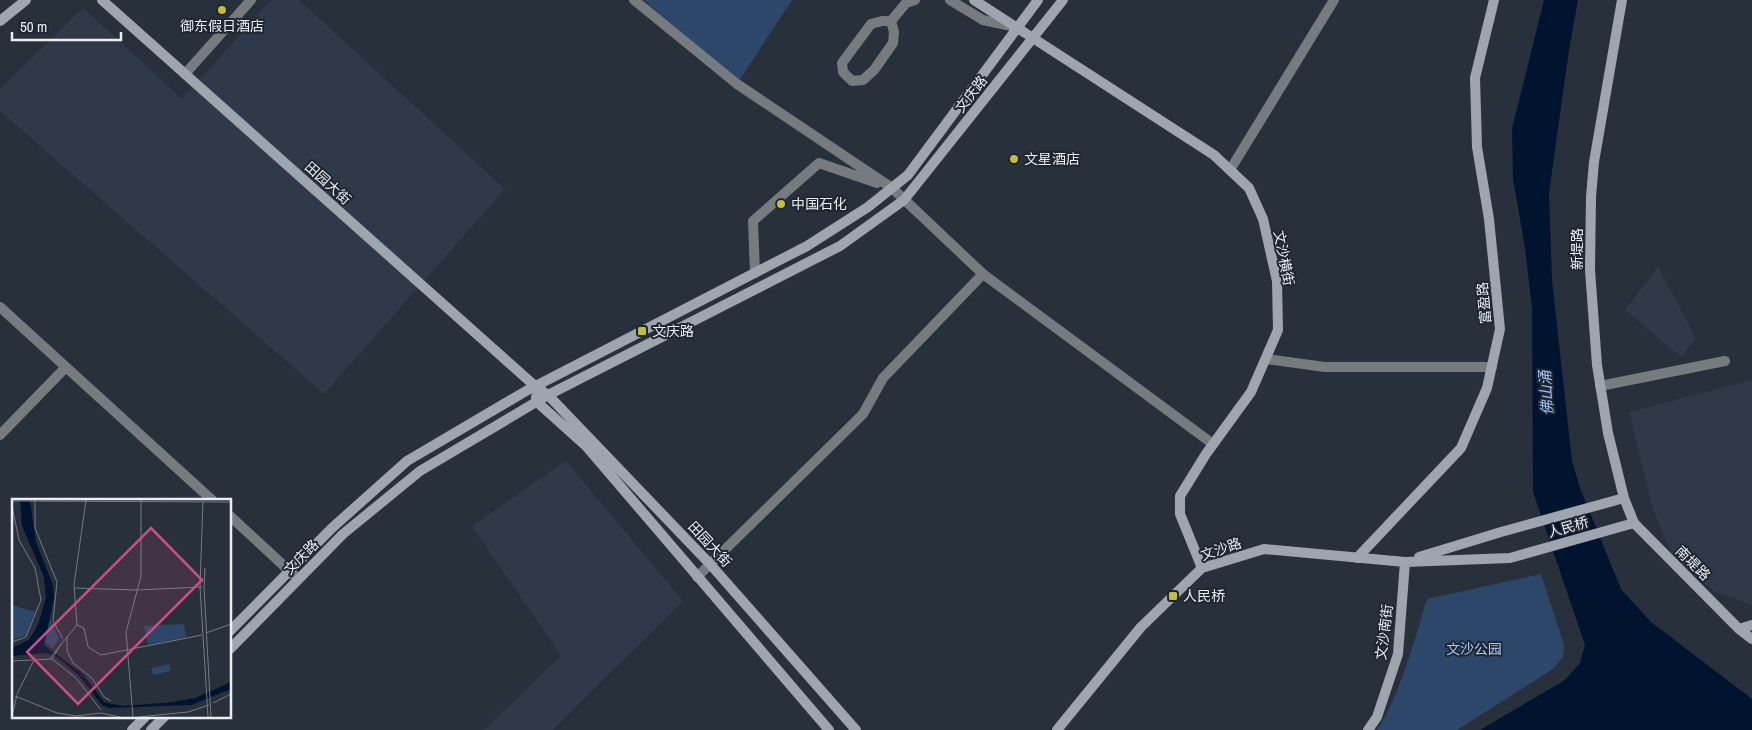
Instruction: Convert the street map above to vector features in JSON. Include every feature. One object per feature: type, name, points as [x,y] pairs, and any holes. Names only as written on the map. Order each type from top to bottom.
[{"type":"street","points":[[0,20],[26,0]]},
{"type":"street","name":"田园大街","points":[[102,0],[535,386],[548,395],[710,564],[856,730]]},
{"type":"street","points":[[186,74],[251,0]]},
{"type":"street","points":[[634,0],[737,84],[892,188],[983,274],[1213,444]]},
{"type":"street","points":[[890,21],[894,32],[893,42],[874,70],[863,80],[852,82],[843,72],[842,64],[871,24],[890,21],[906,3],[915,0]]},
{"type":"street","points":[[950,0],[983,20],[1016,27]]},
{"type":"street","name":"文沙横街","points":[[974,0],[1214,155],[1249,188],[1263,219],[1277,280],[1278,330],[1251,392],[1213,444],[1180,496],[1180,514],[1202,568]]},
{"type":"street","name":"文庆路","points":[[231,630],[332,528],[407,461],[535,386],[807,246],[868,207],[908,175],[1016,27],[1038,0]]},
{"type":"street","name":"文庆路","points":[[231,648],[343,534],[420,471],[548,395],[840,246],[904,200],[1063,0]]},
{"type":"street","points":[[1230,170],[1334,0]]},
{"type":"street","name":"富盈路","points":[[1357,558],[1461,448],[1487,388],[1500,328],[1490,219],[1477,147],[1474,78],[1494,0]]},
{"type":"street","name":"新堤路","points":[[1622,0],[1594,162],[1591,197],[1590,270],[1600,386],[1608,433],[1624,498]]},
{"type":"street","points":[[755,273],[753,221],[819,163],[892,188]]},
{"type":"street","points":[[697,577],[863,414],[883,378],[983,274]]},
{"type":"street","points":[[0,307],[211,499]]},
{"type":"street","points":[[1266,359],[1325,366],[1492,367]]},
{"type":"street","points":[[1600,386],[1725,361]]},
{"type":"street","points":[[0,435],[66,367]]},
{"type":"street","points":[[535,386],[537,402],[586,446],[829,730]]},
{"type":"street","name":"南堤路","points":[[1624,498],[1634,523],[1752,640]]},
{"type":"street","name":"人民桥","points":[[1501,532],[1624,498]]},
{"type":"street","points":[[231,517],[298,579]]},
{"type":"street","name":"人民桥","points":[[1510,558],[1634,523]]},
{"type":"street","name":"文沙路","points":[[1405,562],[1501,532]]},
{"type":"street","name":"文沙路","points":[[1057,730],[1141,627],[1202,568],[1264,549],[1405,562],[1510,558]]},
{"type":"street","name":"文沙南街","points":[[1368,730],[1377,717],[1398,654],[1405,562]]},
{"type":"street","points":[[1739,629],[1752,625]]},
{"type":"street","points":[[132,730],[144,718]]},
{"type":"street","points":[[151,730],[163,718]]},
{"type":"shaded area","points":[[271,0],[299,0],[505,189],[324,394],[0,111],[0,89],[83,8],[182,99]]},
{"type":"shaded area","points":[[1658,267],[1696,338],[1681,357],[1625,310]]},
{"type":"shaded area","points":[[1752,380],[1752,605],[1715,592],[1674,559],[1653,510],[1629,412]]},
{"type":"shaded area","points":[[566,461],[683,601],[553,730],[484,730],[561,656],[472,526]]},
{"type":"green space","points":[[644,0],[792,0],[737,84]]},
{"type":"green space","name":"文沙公园","points":[[1541,574],[1564,645],[1563,657],[1553,669],[1457,730],[1377,730],[1400,683],[1427,599]]},
{"type":"water","name":"佛山涌","points":[[1544,0],[1578,0],[1549,193],[1552,280],[1572,461],[1580,488],[1621,589],[1651,622],[1752,699],[1752,730],[1480,730],[1565,680],[1580,663],[1585,645],[1533,492],[1532,308],[1525,248],[1513,179],[1512,129]]},
{"type":"place","name":"御东假日酒店","points":[[222,10]]},
{"type":"place","name":"文星酒店","points":[[1014,159]]},
{"type":"place","name":"中国石化","points":[[781,204]]},
{"type":"place","name":"文庆路","points":[[642,331]]},
{"type":"place","name":"人民桥","points":[[1173,596]]}]
